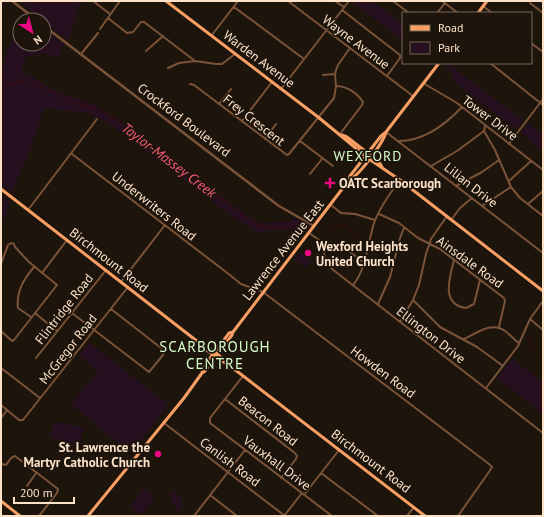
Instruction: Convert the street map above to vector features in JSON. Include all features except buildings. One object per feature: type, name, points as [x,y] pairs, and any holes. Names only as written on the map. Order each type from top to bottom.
[{"type":"main road","name":"Warden Avenue","points":[[166,1],[340,134],[347,137],[366,154],[379,162],[382,167],[543,291]]},
{"type":"main road","points":[[479,12],[487,1]]},
{"type":"main road","name":"Lawrence Avenue East","points":[[88,516],[202,373],[202,369],[215,355],[229,333],[233,332],[308,232],[331,205],[366,154],[380,136],[386,132],[438,64]]},
{"type":"main road","name":"Lawrence Avenue East","points":[[349,180],[354,178],[384,139],[386,132]]},
{"type":"main road","name":"Birchmount Road","points":[[1,190],[204,346],[207,346],[226,365],[228,364],[425,516]]},
{"type":"main road","points":[[1,501],[20,516]]},
{"type":"street","points":[[12,1],[26,12]]},
{"type":"street","points":[[93,1],[110,14]]},
{"type":"street","points":[[100,29],[120,1]]},
{"type":"street","points":[[212,35],[238,1]]},
{"type":"street","name":"Wayne Avenue","points":[[288,1],[413,97]]},
{"type":"street","points":[[336,1],[344,7]]},
{"type":"street","points":[[281,89],[349,1]]},
{"type":"street","points":[[393,1],[408,12]]},
{"type":"street","points":[[442,1],[457,12]]},
{"type":"street","points":[[438,12],[445,3]]},
{"type":"street","points":[[530,3],[543,14]]},
{"type":"street","points":[[483,6],[491,12]]},
{"type":"street","points":[[234,7],[304,59]]},
{"type":"street","points":[[342,10],[400,55],[400,58],[386,76]]},
{"type":"street","points":[[108,18],[127,33],[132,32],[141,22],[144,22],[195,61]]},
{"type":"street","name":"Crockford Boulevard","points":[[52,32],[279,206],[314,226]]},
{"type":"street","points":[[81,54],[98,33]]},
{"type":"street","points":[[146,51],[163,36]]},
{"type":"street","points":[[532,44],[543,52]]},
{"type":"street","points":[[340,134],[363,102],[344,86],[336,86],[335,74],[338,65],[350,48]]},
{"type":"street","points":[[168,68],[179,63],[195,61],[222,64],[235,54]]},
{"type":"street","points":[[491,64],[543,105]]},
{"type":"street","points":[[323,74],[335,74]]},
{"type":"street","points":[[242,121],[272,82]]},
{"type":"street","name":"Tower Drive","points":[[423,83],[462,107],[543,170]]},
{"type":"street","name":"Frey Crescent","points":[[190,84],[194,85],[287,155],[334,98],[336,86]]},
{"type":"street","points":[[219,104],[231,89]]},
{"type":"street","points":[[509,144],[543,99]]},
{"type":"street","points":[[398,141],[415,139],[423,136],[442,125],[462,107]]},
{"type":"street","points":[[28,210],[72,154],[97,119]]},
{"type":"street","points":[[265,139],[276,124]]},
{"type":"street","points":[[431,166],[457,151],[484,130],[485,126]]},
{"type":"street","points":[[484,130],[511,187],[518,195],[543,216]]},
{"type":"street","name":"Lilian Drive","points":[[386,132],[543,253]]},
{"type":"street","points":[[300,141],[332,166]]},
{"type":"street","name":"Underwriters Road","points":[[72,154],[241,284],[263,292]]},
{"type":"street","points":[[310,174],[322,159]]},
{"type":"street","points":[[456,186],[482,172],[499,160]]},
{"type":"street","points":[[509,181],[531,161]]},
{"type":"street","points":[[353,285],[364,262],[375,220],[384,202],[400,180]]},
{"type":"street","points":[[482,206],[511,187]]},
{"type":"street","points":[[528,204],[543,191]]},
{"type":"street","points":[[451,220],[460,208],[472,198]]},
{"type":"street","points":[[331,205],[341,213],[355,214],[375,220]]},
{"type":"street","name":"Ainsdale Road","points":[[379,214],[400,223],[404,228],[418,238],[437,247],[505,300],[498,327]]},
{"type":"street","points":[[400,322],[413,300],[419,285],[430,244],[447,216]]},
{"type":"street","points":[[121,282],[165,225]]},
{"type":"street","points":[[378,304],[390,277],[404,228]]},
{"type":"street","points":[[308,232],[322,242],[344,248],[364,262]]},
{"type":"street","points":[[42,273],[67,240]]},
{"type":"street","name":"Ellington Drive","points":[[322,242],[324,258],[328,265],[543,433]]},
{"type":"street","points":[[1,264],[8,245],[11,243],[14,244],[34,267],[57,285],[13,341],[1,331]]},
{"type":"street","points":[[454,260],[448,293],[451,299],[458,306],[466,308],[474,304],[480,280]]},
{"type":"street","points":[[31,318],[18,308],[17,301],[20,287],[24,279],[34,267]]},
{"type":"street","name":"Flintridge Road","points":[[36,358],[106,270]]},
{"type":"street","name":"McGregor Road","points":[[7,410],[21,421],[24,419],[128,287]]},
{"type":"street","name":"Howden Road","points":[[263,292],[491,466],[492,468],[458,516]]},
{"type":"street","points":[[413,300],[440,327],[453,335],[464,339],[503,366]]},
{"type":"street","points":[[486,388],[519,343],[530,319],[543,301]]},
{"type":"street","points":[[72,313],[148,372],[163,355],[164,352],[162,348],[111,309]]},
{"type":"street","points":[[35,313],[57,331]]},
{"type":"street","points":[[530,319],[543,330]]},
{"type":"street","points":[[464,339],[486,328],[498,327],[505,330],[519,343]]},
{"type":"street","points":[[1,368],[40,398]]},
{"type":"street","points":[[225,399],[243,376]]},
{"type":"street","name":"Vauxhall Drive","points":[[225,399],[210,418],[211,424],[332,516]]},
{"type":"street","name":"Beacon Road","points":[[225,399],[295,453],[297,456],[296,459],[282,478]]},
{"type":"street","points":[[1,405],[7,410],[1,418]]},
{"type":"street","name":"Canlish Road","points":[[164,422],[285,516]]},
{"type":"street","points":[[194,516],[245,450]]},
{"type":"street","points":[[285,516],[339,450]]},
{"type":"street","points":[[1,464],[6,465],[14,456],[58,489],[57,493],[39,516]]},
{"type":"street","points":[[27,486],[36,473]]},
{"type":"street","points":[[321,473],[378,516]]},
{"type":"street","points":[[210,495],[237,516]]},
{"type":"street","points":[[407,516],[414,507]]},
{"type":"green space","points":[[23,1],[81,1],[68,40],[52,28],[52,12],[32,12],[22,4]]},
{"type":"green space","points":[[351,1],[373,1],[402,23],[402,40]]},
{"type":"green space","points":[[52,35],[64,44],[59,57],[47,54],[26,56],[21,72],[33,77],[54,90],[96,106],[134,129],[247,216],[261,223],[291,221],[294,217],[306,225],[306,229],[264,231],[261,234],[230,215],[111,125],[89,113],[44,108],[32,145],[12,193],[1,184],[1,72],[12,39],[12,52],[52,52]]},
{"type":"green space","points":[[448,64],[523,120],[516,129],[451,79],[454,74],[445,66]]},
{"type":"green space","points":[[528,123],[543,135],[543,151],[521,133]]},
{"type":"green space","points":[[1,195],[10,202],[1,226]]},
{"type":"green space","points":[[300,252],[311,261],[306,268],[294,259]]},
{"type":"green space","points":[[89,343],[168,404],[131,454],[71,404],[98,371],[79,355]]},
{"type":"green space","points":[[512,359],[543,382],[543,414],[497,378]]},
{"type":"green space","points":[[54,421],[84,428],[79,445],[50,437]]},
{"type":"green space","points":[[144,488],[155,497],[141,515],[130,506]]},
{"type":"green space","points":[[174,491],[178,492],[175,495],[178,499],[178,494],[182,497],[180,499],[183,505],[177,512],[170,495],[172,492],[174,493]]},
{"type":"waterway","name":"Taylor-Massey Creek","points":[[7,86],[22,81],[29,82]]},
{"type":"waterway","name":"Taylor-Massey Creek","points":[[34,83],[64,98],[103,112],[125,125],[251,222],[257,225],[270,227],[305,225]]},
{"type":"waterway","name":"Taylor-Massey Creek","points":[[332,226],[346,226],[362,245]]},
{"type":"waterway","name":"Taylor-Massey Creek","points":[[528,336],[532,346],[543,355]]},
{"type":"place","name":"OATC Scarborough","points":[[330,183]]},
{"type":"place","name":"Wexford Heights United Church","points":[[308,253]]},
{"type":"place","name":"St. Lawrence the Martyr Catholic Church","points":[[158,454]]},
{"type":"district","name":"WEXFORD","points":[[368,156]]},
{"type":"district","name":"SCARBOROUGH CENTRE","points":[[215,354]]}]
